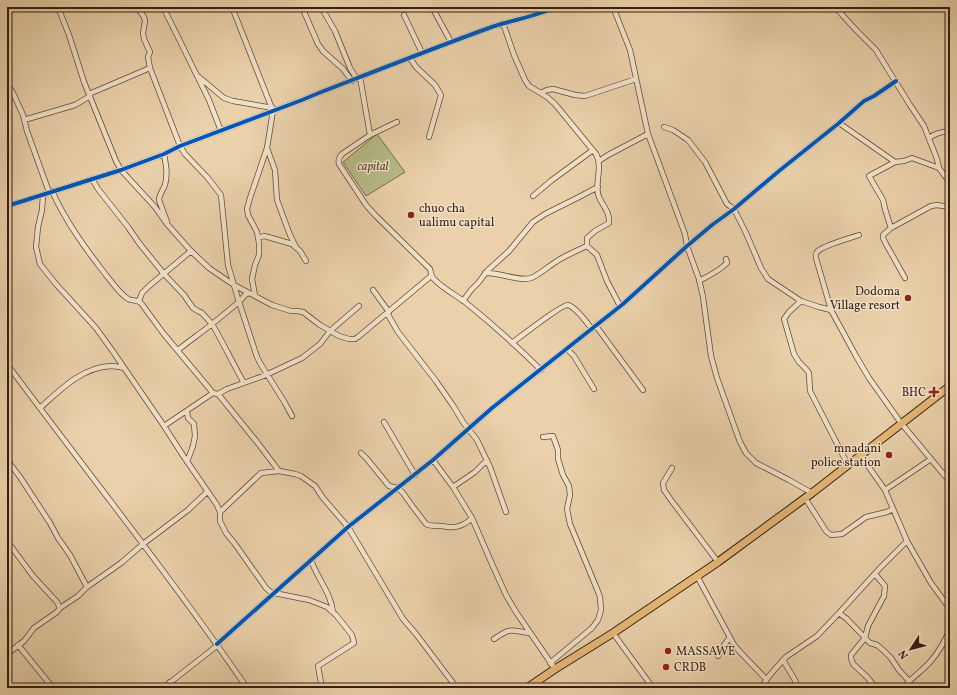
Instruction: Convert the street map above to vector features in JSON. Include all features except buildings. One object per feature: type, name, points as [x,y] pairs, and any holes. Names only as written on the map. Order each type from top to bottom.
[{"type":"highway","points":[[527,688],[614,633],[718,562],[948,390]]},
{"type":"street","points":[[58,7],[69,35],[84,82],[121,170],[155,207],[167,224],[191,251],[209,268],[234,286],[272,305],[291,311],[303,312],[330,331],[349,339],[355,339],[358,337],[431,276]]},
{"type":"street","points":[[137,7],[145,21],[143,33],[150,52],[148,57],[150,68],[180,146],[185,154],[207,177],[221,195],[228,265],[239,302],[257,357],[266,375],[292,416]]},
{"type":"street","points":[[163,7],[197,74],[221,131]]},
{"type":"street","points":[[178,350],[198,336],[245,296],[248,292],[260,249],[257,232],[248,215],[247,209],[267,148],[272,109],[232,7]]},
{"type":"street","points":[[302,7],[318,44],[323,51],[356,79]]},
{"type":"street","points":[[321,7],[335,31],[356,79],[370,135]]},
{"type":"street","points":[[432,7],[451,42]]},
{"type":"street","points":[[197,74],[224,98],[272,109],[280,109],[451,42],[503,23],[542,13],[556,7]]},
{"type":"street","points":[[613,7],[630,50],[648,134],[685,234],[687,246],[699,281],[703,297],[713,364],[740,442],[746,453],[756,463],[812,492]]},
{"type":"street","points":[[835,7],[876,50],[924,126],[939,168],[950,183]]},
{"type":"street","points":[[404,15],[422,53]]},
{"type":"street","points":[[503,23],[514,55],[529,86],[555,104],[593,150],[599,161],[598,194],[609,214],[609,223],[595,231],[587,238],[587,246],[597,256],[607,281],[620,306]]},
{"type":"street","points":[[410,58],[416,67],[435,85],[442,95],[429,137]]},
{"type":"street","points":[[24,120],[75,105],[90,95],[150,68]]},
{"type":"street","points":[[541,93],[553,89],[584,96],[636,79]]},
{"type":"street","points":[[163,688],[217,645],[348,527],[433,460],[492,408],[596,326],[712,225],[840,123],[864,101],[896,81]]},
{"type":"street","points":[[7,84],[13,93],[23,115],[26,131],[50,192],[72,229],[100,268],[126,298],[129,300],[139,301],[163,333],[258,442],[280,471]]},
{"type":"street","points":[[7,206],[121,170],[221,131],[272,109]]},
{"type":"street","points":[[397,122],[370,135],[342,154],[338,161],[339,164],[371,210],[385,226],[430,269],[431,276],[441,286],[463,301],[541,370]]},
{"type":"street","points":[[840,123],[895,162]]},
{"type":"street","points":[[664,127],[673,130],[688,140],[705,162],[727,204],[734,209],[761,268],[768,279],[801,301],[831,310]]},
{"type":"street","points":[[929,138],[937,133],[950,132]]},
{"type":"street","points":[[599,161],[648,134]]},
{"type":"street","points":[[267,148],[275,170],[277,200],[287,229],[296,247]]},
{"type":"street","points":[[533,196],[593,150]]},
{"type":"street","points":[[164,154],[167,171],[165,183],[159,200],[164,211],[167,224]]},
{"type":"street","points":[[892,228],[884,209],[883,200],[870,176],[895,162],[912,158],[939,168]]},
{"type":"street","points":[[92,179],[164,274],[184,295],[193,308],[202,313],[212,324],[244,383]]},
{"type":"street","points":[[463,301],[485,273],[509,251],[537,218],[598,187]]},
{"type":"street","points":[[43,195],[36,247],[40,264],[55,283],[96,328],[131,377],[217,506],[220,512],[220,521],[226,533],[266,588],[274,594],[309,600],[327,607],[352,635],[354,643],[318,666],[322,688]]},
{"type":"street","points":[[905,278],[883,238],[883,235],[892,228],[931,206],[937,205],[950,207]]},
{"type":"street","points":[[860,235],[837,242],[817,251],[816,258],[831,310],[869,378],[902,423],[950,482]]},
{"type":"street","points":[[258,238],[264,236],[289,243],[300,251],[306,262]]},
{"type":"street","points":[[485,273],[523,279],[532,278],[555,262],[587,246]]},
{"type":"street","points":[[139,301],[142,293],[191,251]]},
{"type":"street","points":[[699,281],[721,268],[726,263],[726,259]]},
{"type":"street","points":[[225,279],[228,265]]},
{"type":"street","points":[[252,279],[255,296]]},
{"type":"street","points":[[373,290],[398,332],[436,381],[477,440],[487,460],[506,512]]},
{"type":"street","points":[[801,301],[784,319],[789,332],[791,345],[799,362],[809,373],[810,391],[848,465]]},
{"type":"street","points":[[512,343],[543,319],[554,314],[567,305],[580,314],[592,329]]},
{"type":"street","points":[[164,426],[216,394],[266,375],[302,358],[320,344],[330,331],[359,306]]},
{"type":"street","points":[[596,326],[643,390]]},
{"type":"street","points":[[567,349],[574,356],[594,389]]},
{"type":"street","points":[[7,364],[143,544],[247,688]]},
{"type":"street","points":[[40,408],[76,378],[86,372],[101,367],[113,366],[124,368]]},
{"type":"street","points":[[186,412],[188,418],[194,424],[195,436],[187,462]]},
{"type":"street","points":[[384,422],[415,474]]},
{"type":"street","points":[[542,437],[553,436],[558,450],[558,459],[563,475],[570,486],[567,509],[570,524],[597,588],[601,604],[601,614],[592,628],[550,662]]},
{"type":"street","points":[[360,453],[388,486],[398,488],[403,493],[412,507],[428,526],[453,528],[462,525],[472,518]]},
{"type":"street","points":[[860,456],[885,490],[907,540],[931,583],[950,610]]},
{"type":"street","points":[[885,490],[932,459]]},
{"type":"street","points":[[433,460],[460,497],[472,518],[506,595],[555,669]]},
{"type":"street","points":[[453,487],[478,470],[487,460]]},
{"type":"street","points":[[8,462],[20,477],[50,523],[70,555],[87,587]]},
{"type":"street","points":[[7,471],[8,462]]},
{"type":"street","points":[[672,468],[663,483],[664,490],[718,562]]},
{"type":"street","points":[[220,512],[262,473],[280,471],[295,474],[301,476],[315,486],[323,498],[348,527],[403,619],[458,688]]},
{"type":"street","points":[[7,654],[24,640],[34,628],[121,563],[207,492]]},
{"type":"street","points":[[805,498],[830,535],[842,534],[866,517],[893,509]]},
{"type":"street","points":[[761,688],[766,679],[783,660],[817,636],[907,540]]},
{"type":"street","points":[[7,541],[33,576],[57,602],[60,608]]},
{"type":"street","points":[[312,560],[314,569],[332,603],[333,612]]},
{"type":"street","points":[[875,574],[885,586],[884,596],[868,626],[865,638],[852,656],[851,661],[876,688]]},
{"type":"street","points":[[697,576],[740,653],[766,679]]},
{"type":"street","points":[[839,613],[847,619],[870,643],[883,650],[909,681]]},
{"type":"street","points":[[903,688],[930,662],[944,643],[950,629]]},
{"type":"street","points":[[494,639],[511,630],[530,633]]},
{"type":"street","points":[[614,633],[652,688]]},
{"type":"street","points":[[718,656],[730,637]]},
{"type":"street","points":[[18,645],[52,688]]},
{"type":"street","points":[[783,660],[796,682],[796,688]]},
{"type":"street","points":[[540,679],[540,688]]},
{"type":"street","points":[[170,682],[174,688]]},
{"type":"green space","name":"capital","points":[[377,134],[405,172],[366,196],[343,162]]},
{"type":"cycle path","points":[[7,206],[121,170],[445,44],[489,28],[556,7]]},
{"type":"cycle path","points":[[217,644],[348,527],[433,460],[492,408],[623,304],[712,225],[734,209],[864,101],[896,81]]},
{"type":"place","name":"chuo cha ualimu capital","points":[[411,215]]},
{"type":"place","name":"Dodoma Village resort","points":[[908,298]]},
{"type":"place","name":"BHC","points":[[934,392]]},
{"type":"place","name":"mnadani police station","points":[[889,455]]},
{"type":"place","name":"MASSAWE","points":[[668,651]]},
{"type":"place","name":"CRDB","points":[[666,667]]}]
